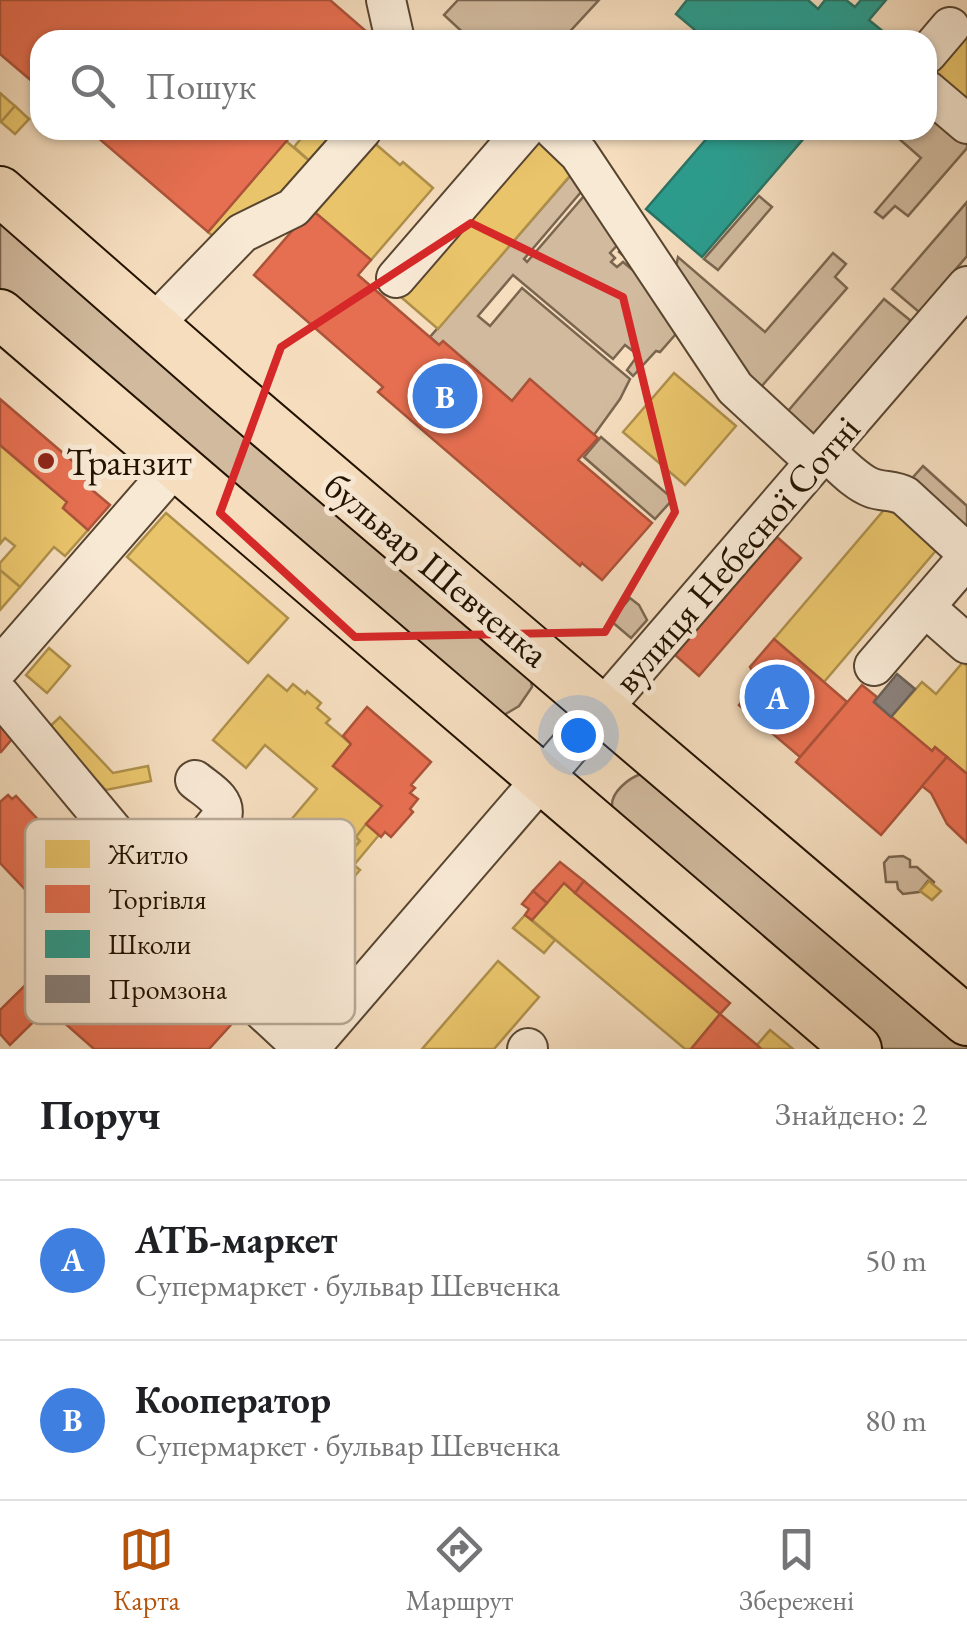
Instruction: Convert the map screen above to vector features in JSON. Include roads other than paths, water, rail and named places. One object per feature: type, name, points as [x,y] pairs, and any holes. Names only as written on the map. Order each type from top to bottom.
[{"type":"main road","name":"бульвар Шевченка","points":[[0,191],[967,1021]]},
{"type":"main road","points":[[0,314],[857,1049]]},
{"type":"street","points":[[386,0],[393,30]]},
{"type":"street","points":[[937,98],[967,124]]},
{"type":"street","points":[[152,325],[242,233],[293,208],[353,140]]},
{"type":"street","points":[[396,278],[515,140]]},
{"type":"street","points":[[564,140],[579,154],[736,388],[820,457],[869,487],[905,496],[967,555],[874,666]]},
{"type":"street","name":"вулиця Небесної Сотні","points":[[355,994],[967,286]]},
{"type":"street","points":[[0,667],[176,465]]},
{"type":"street","points":[[925,607],[967,644]]},
{"type":"street","points":[[0,695],[104,819]]},
{"type":"street","points":[[196,780],[222,804],[220,819]]},
{"type":"street","points":[[279,1024],[307,1049]]},
{"type":"street","name":"вулиця Небесної Сотні","points":[[307,1049],[329,1024]]},
{"type":"place","name":"Кооператор","points":[[445,396]]},
{"type":"place","name":"Транзит","points":[[46,461]]},
{"type":"place","name":"АТБ-маркет","points":[[777,697]]}]
